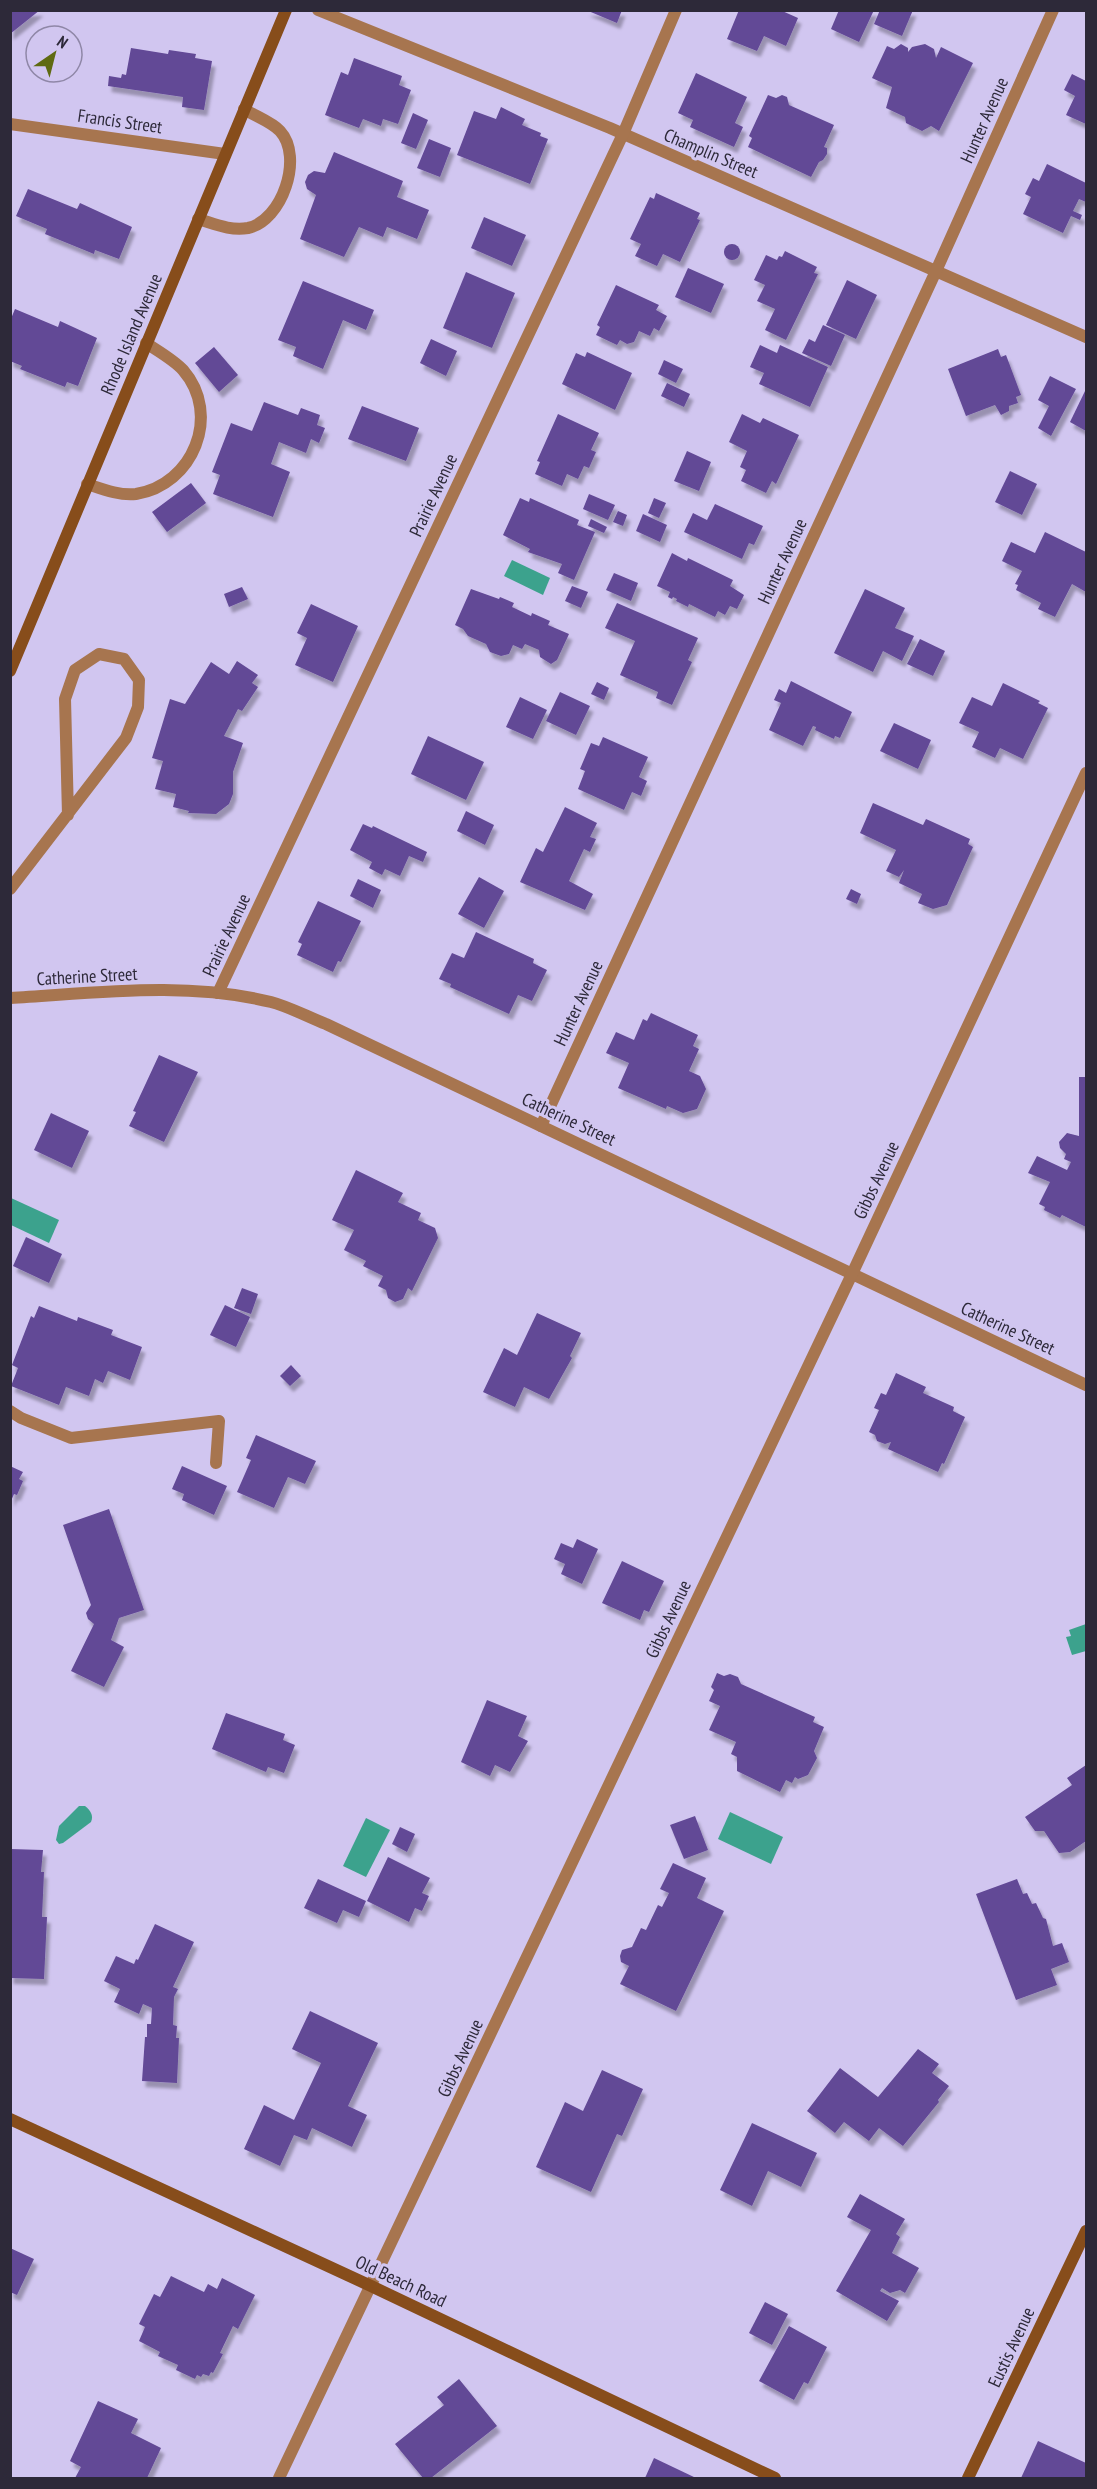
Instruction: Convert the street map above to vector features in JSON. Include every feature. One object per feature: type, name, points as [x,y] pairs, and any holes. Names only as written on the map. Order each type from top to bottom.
[{"type":"street","name":"Rhode Island Avenue","points":[[10,671],[286,10]]},
{"type":"street","name":"Champlin Street","points":[[318,10],[623,134],[1086,337]]},
{"type":"street","name":"Prairie Avenue","points":[[218,993],[623,134],[676,10]]},
{"type":"street","name":"Hunter Avenue","points":[[541,1126],[936,271],[1053,10]]},
{"type":"street","points":[[198,219],[231,229],[250,228],[265,220],[278,204],[292,169],[290,150],[280,132],[244,110]]},
{"type":"street","name":"Francis Street","points":[[10,124],[225,154]]},
{"type":"street","points":[[87,484],[115,492],[135,494],[159,486],[181,471],[197,447],[202,421],[196,394],[183,370],[146,343]]},
{"type":"street","points":[[10,889],[68,815],[126,738],[138,707],[139,680],[124,659],[99,654],[75,670],[65,699],[68,815]]},
{"type":"street","name":"Gibbs Avenue","points":[[279,2478],[852,1274],[1086,773]]},
{"type":"street","name":"Catherine Street","points":[[10,998],[169,989],[218,993],[272,1003],[326,1024],[1086,1385]]},
{"type":"street","points":[[10,1411],[21,1418],[70,1438],[219,1421],[216,1463]]},
{"type":"street","name":"Old Beach Road","points":[[10,2119],[371,2286],[775,2478]]},
{"type":"street","name":"Eustis Avenue","points":[[968,2478],[1086,2231]]},
{"type":"shaded area","points":[[512,560],[550,578],[543,595],[504,576]]},
{"type":"shaded area","points":[[11,1198],[59,1220],[49,1243],[11,1225]]},
{"type":"shaded area","points":[[1086,1624],[1086,1651],[1072,1655],[1066,1637],[1071,1636],[1069,1630]]},
{"type":"shaded area","points":[[79,1806],[85,1806],[90,1811],[91,1822],[59,1844],[56,1840],[59,1826]]},
{"type":"shaded area","points":[[730,1812],[783,1837],[771,1864],[718,1839]]},
{"type":"shaded area","points":[[366,1818],[390,1830],[366,1877],[343,1866]]},
{"type":"building","points":[[10,10],[40,10],[10,34]]},
{"type":"building","points":[[586,10],[622,10],[617,23]]},
{"type":"building","points":[[739,10],[780,10],[798,18],[786,46],[764,36],[757,51],[727,39]]},
{"type":"building","points":[[839,10],[874,10],[859,42],[831,29]]},
{"type":"building","points":[[880,10],[913,10],[902,36],[874,24]]},
{"type":"building","points":[[901,44],[908,48],[908,52],[912,47],[925,44],[934,49],[936,58],[941,47],[973,63],[939,131],[931,126],[922,131],[906,123],[905,117],[886,108],[892,87],[872,78],[887,46],[894,49]]},
{"type":"building","points":[[131,48],[168,54],[169,50],[196,54],[195,58],[212,61],[204,110],[182,107],[183,97],[108,86],[109,76],[121,78],[122,74],[126,75]]},
{"type":"building","points":[[354,58],[402,76],[399,85],[411,90],[398,124],[383,119],[381,126],[363,119],[359,128],[325,115],[341,72],[348,75]]},
{"type":"building","points":[[696,73],[747,97],[735,123],[743,127],[734,147],[690,127],[693,120],[678,113]]},
{"type":"building","points":[[1072,74],[1086,81],[1086,124],[1066,115],[1075,96],[1064,90]]},
{"type":"building","points":[[768,95],[776,98],[782,95],[787,97],[789,105],[834,125],[824,147],[827,148],[827,154],[819,162],[811,177],[748,147],[752,138],[749,136]]},
{"type":"building","points":[[501,107],[525,119],[522,125],[541,133],[540,136],[548,139],[530,184],[457,155],[474,111],[496,119]]},
{"type":"building","points":[[413,113],[428,120],[416,149],[401,143]]},
{"type":"building","points":[[429,139],[451,148],[440,177],[417,168]]},
{"type":"building","points":[[334,152],[403,181],[397,197],[429,210],[417,239],[387,227],[383,237],[359,227],[344,257],[300,239],[316,195],[307,189],[305,182],[308,175],[314,171],[325,173]]},
{"type":"building","points":[[1047,164],[1086,183],[1086,202],[1079,199],[1073,211],[1082,215],[1080,220],[1071,216],[1063,233],[1023,214],[1031,197],[1025,194],[1033,178],[1039,181]]},
{"type":"building","points":[[28,189],[77,209],[80,203],[132,227],[119,259],[95,250],[94,254],[45,234],[47,229],[16,216]]},
{"type":"building","points":[[656,193],[700,213],[697,219],[700,220],[680,262],[663,254],[657,266],[635,256],[641,244],[630,239],[650,197],[654,199]]},
{"type":"building","points":[[484,217],[526,235],[512,266],[471,248]]},
{"type":"building","points":[[729,244],[735,244],[740,252],[738,258],[729,260],[724,255],[724,249]]},
{"type":"building","points":[[785,251],[817,267],[814,273],[818,274],[786,340],[765,330],[775,309],[757,301],[765,285],[754,280],[766,255],[777,260]]},
{"type":"building","points":[[688,268],[724,284],[711,313],[675,297]]},
{"type":"building","points":[[466,272],[515,293],[492,348],[443,328]]},
{"type":"building","points":[[847,280],[877,295],[856,339],[826,325]]},
{"type":"building","points":[[303,281],[374,310],[366,330],[343,320],[323,369],[293,356],[296,347],[278,340]]},
{"type":"building","points":[[616,285],[659,305],[656,310],[667,316],[659,331],[654,328],[650,336],[639,331],[634,342],[627,344],[620,340],[617,345],[596,335],[600,327],[597,325]]},
{"type":"building","points":[[15,309],[58,327],[60,321],[97,338],[78,386],[67,382],[65,387],[20,369],[22,366],[10,361],[10,321]]},
{"type":"building","points":[[823,325],[845,335],[831,366],[802,353],[809,339],[815,342]]},
{"type":"building","points":[[431,339],[457,351],[446,376],[420,363]]},
{"type":"building","points":[[760,345],[777,353],[780,345],[828,367],[810,407],[759,384],[764,373],[750,367]]},
{"type":"building","points":[[214,347],[238,375],[219,392],[195,363]]},
{"type":"building","points":[[998,349],[1001,357],[1006,355],[1021,395],[1016,397],[1018,403],[1009,406],[1009,411],[1001,415],[995,405],[966,416],[948,369]]},
{"type":"building","points":[[587,352],[632,373],[615,410],[562,384],[576,353],[585,357]]},
{"type":"building","points":[[664,360],[683,369],[676,383],[658,374]]},
{"type":"building","points":[[1050,376],[1076,389],[1051,436],[1038,428],[1049,406],[1038,400]]},
{"type":"building","points":[[667,383],[690,394],[684,407],[661,396]]},
{"type":"building","points":[[1086,389],[1086,431],[1070,422]]},
{"type":"building","points":[[264,402],[298,415],[301,408],[320,415],[317,425],[325,428],[319,443],[311,439],[306,453],[279,442],[271,464],[290,472],[273,517],[213,494],[220,475],[212,472],[231,423],[252,431]]},
{"type":"building","points":[[362,406],[419,428],[406,461],[348,439]]},
{"type":"building","points":[[558,414],[599,433],[591,450],[596,452],[589,468],[584,466],[578,479],[567,474],[562,486],[535,474],[540,462],[537,461]]},
{"type":"building","points":[[742,414],[760,423],[763,418],[799,435],[776,484],[772,481],[766,493],[741,481],[746,470],[740,467],[747,451],[729,442]]},
{"type":"building","points":[[687,451],[711,462],[699,491],[674,481]]},
{"type":"building","points":[[1010,471],[1037,484],[1022,515],[995,502]]},
{"type":"building","points":[[191,483],[206,503],[167,532],[152,512]]},
{"type":"building","points":[[589,494],[615,505],[608,520],[583,509]]},
{"type":"building","points":[[520,498],[529,502],[530,498],[579,520],[577,525],[595,532],[574,580],[558,573],[562,564],[528,552],[530,549],[503,535]]},
{"type":"building","points":[[654,498],[666,503],[659,518],[648,513]]},
{"type":"building","points":[[715,504],[763,526],[754,545],[749,543],[742,559],[684,532],[693,513],[707,520]]},
{"type":"building","points":[[618,511],[627,515],[623,526],[613,522]]},
{"type":"building","points":[[643,514],[667,525],[660,542],[636,531]]},
{"type":"building","points":[[591,519],[607,527],[604,533],[588,526]]},
{"type":"building","points":[[1045,532],[1086,552],[1086,592],[1072,584],[1055,617],[1038,609],[1041,603],[1016,590],[1018,585],[1015,584],[1022,571],[1002,561],[1011,542],[1035,553]]},
{"type":"building","points":[[672,553],[687,561],[688,558],[733,580],[730,586],[744,595],[737,609],[730,606],[725,615],[718,611],[715,617],[689,604],[688,607],[673,597],[672,599],[668,597],[670,592],[657,586]]},
{"type":"building","points":[[614,573],[638,583],[631,601],[606,590]]},
{"type":"building","points":[[572,586],[588,592],[581,608],[565,601]]},
{"type":"building","points":[[242,587],[248,599],[229,607],[224,594]]},
{"type":"building","points":[[471,589],[514,603],[512,607],[531,616],[532,613],[550,621],[548,625],[569,634],[557,660],[551,664],[540,657],[539,650],[525,644],[522,649],[513,645],[509,654],[501,656],[490,652],[486,644],[468,636],[463,629],[455,625]]},
{"type":"building","points":[[865,589],[905,608],[895,628],[914,636],[902,661],[883,651],[873,672],[834,653]]},
{"type":"building","points":[[617,603],[698,638],[688,660],[692,662],[672,705],[656,698],[658,692],[620,675],[635,641],[605,628]]},
{"type":"building","points":[[311,604],[358,626],[333,682],[295,665],[307,638],[297,633]]},
{"type":"building","points":[[920,639],[945,651],[933,676],[907,664]]},
{"type":"building","points":[[237,661],[258,675],[252,683],[258,687],[242,711],[238,709],[224,736],[243,743],[233,772],[233,794],[229,804],[216,814],[188,813],[189,811],[173,807],[176,794],[155,789],[163,761],[152,758],[170,699],[185,704],[211,662],[229,674]]},
{"type":"building","points":[[791,681],[852,712],[840,738],[835,736],[834,739],[815,730],[816,727],[813,726],[803,746],[769,730],[781,703],[774,700],[779,689],[786,693]]},
{"type":"building","points":[[597,682],[609,688],[604,700],[591,694]]},
{"type":"building","points":[[1003,683],[1040,701],[1038,703],[1048,708],[1023,759],[1000,748],[995,758],[972,747],[979,732],[959,723],[972,697],[992,706]]},
{"type":"building","points":[[560,692],[590,706],[576,735],[546,721]]},
{"type":"building","points":[[520,697],[547,710],[533,739],[506,727]]},
{"type":"building","points":[[894,723],[931,740],[918,769],[880,751]]},
{"type":"building","points":[[428,736],[484,762],[466,800],[411,774]]},
{"type":"building","points":[[603,737],[648,757],[639,777],[647,781],[641,796],[632,792],[624,810],[578,789],[585,771],[580,769],[591,743],[599,746]]},
{"type":"building","points":[[873,803],[923,825],[926,819],[970,839],[968,844],[973,847],[947,905],[933,909],[918,903],[922,894],[899,883],[904,870],[899,877],[886,871],[896,850],[860,833]]},
{"type":"building","points":[[565,807],[597,823],[590,837],[596,839],[590,852],[584,849],[569,881],[593,894],[585,910],[520,882],[536,848],[543,852]]},
{"type":"building","points":[[466,811],[494,825],[485,845],[457,831]]},
{"type":"building","points":[[363,824],[372,828],[373,826],[427,852],[423,862],[409,856],[400,876],[385,869],[382,875],[369,868],[372,862],[350,850]]},
{"type":"building","points":[[479,877],[504,891],[484,928],[458,914]]},
{"type":"building","points":[[358,879],[381,890],[373,908],[350,896]]},
{"type":"building","points":[[851,889],[861,894],[857,904],[846,899]]},
{"type":"building","points":[[318,901],[361,921],[341,962],[338,961],[333,972],[297,955],[302,944],[298,942]]},
{"type":"building","points":[[476,932],[534,959],[533,963],[547,970],[532,1001],[518,995],[509,1014],[450,987],[451,984],[439,979],[452,953],[464,958]]},
{"type":"building","points":[[651,1013],[698,1035],[693,1046],[699,1049],[689,1071],[700,1076],[706,1089],[697,1109],[683,1113],[667,1106],[666,1109],[618,1088],[629,1063],[606,1053],[616,1032],[634,1040],[643,1019],[647,1021]]},
{"type":"building","points":[[159,1055],[198,1072],[164,1142],[129,1126],[136,1112],[133,1111]]},
{"type":"building","points":[[1079,1077],[1086,1077],[1086,1227],[1062,1215],[1060,1218],[1044,1210],[1045,1207],[1039,1204],[1050,1182],[1028,1173],[1037,1156],[1067,1170],[1071,1162],[1064,1159],[1066,1154],[1060,1148],[1059,1142],[1067,1133],[1079,1136]]},
{"type":"building","points":[[51,1113],[89,1131],[72,1168],[34,1150]]},
{"type":"building","points":[[356,1170],[403,1193],[398,1202],[421,1213],[418,1220],[435,1228],[438,1238],[412,1291],[408,1288],[403,1299],[395,1302],[388,1298],[386,1290],[378,1286],[383,1276],[363,1266],[366,1261],[344,1250],[354,1230],[332,1220]]},
{"type":"building","points":[[26,1237],[62,1254],[49,1283],[13,1266]]},
{"type":"building","points":[[242,1288],[258,1294],[251,1314],[234,1308]]},
{"type":"building","points":[[225,1305],[250,1317],[236,1347],[210,1335]]},
{"type":"building","points":[[39,1306],[77,1321],[78,1317],[113,1330],[111,1335],[142,1347],[130,1380],[108,1371],[103,1383],[95,1379],[89,1396],[66,1387],[59,1405],[11,1386],[18,1368],[12,1365],[31,1316],[34,1318]]},
{"type":"building","points":[[537,1313],[581,1333],[570,1356],[572,1358],[549,1399],[524,1387],[515,1407],[483,1392],[504,1348],[517,1355]]},
{"type":"building","points":[[291,1365],[301,1376],[290,1386],[280,1376]]},
{"type":"building","points":[[896,1373],[926,1387],[923,1393],[954,1407],[953,1411],[965,1417],[944,1464],[942,1463],[938,1472],[888,1449],[891,1442],[885,1444],[877,1441],[875,1435],[869,1432],[879,1410],[874,1408],[881,1393],[886,1395]]},
{"type":"building","points":[[256,1435],[316,1461],[305,1484],[288,1477],[274,1508],[237,1492],[251,1460],[246,1458]]},
{"type":"building","points":[[10,1466],[23,1472],[19,1479],[23,1481],[17,1495],[14,1494],[11,1501]]},
{"type":"building","points":[[182,1466],[227,1486],[214,1515],[182,1500],[184,1494],[172,1489]]},
{"type":"building","points":[[109,1509],[144,1610],[119,1618],[111,1640],[124,1647],[104,1687],[71,1671],[94,1624],[88,1619],[86,1613],[91,1605],[63,1525]]},
{"type":"building","points":[[577,1539],[598,1549],[582,1584],[561,1574],[565,1564],[554,1559],[561,1543],[573,1548]]},
{"type":"building","points":[[622,1561],[664,1581],[649,1612],[644,1610],[640,1620],[602,1603]]},
{"type":"building","points":[[717,1673],[738,1677],[741,1684],[815,1717],[813,1722],[824,1727],[814,1751],[817,1758],[808,1775],[798,1779],[795,1777],[792,1783],[786,1780],[780,1792],[737,1771],[737,1757],[731,1754],[736,1742],[709,1730],[720,1706],[709,1701],[714,1690],[711,1687]]},
{"type":"building","points":[[487,1700],[527,1716],[518,1736],[528,1741],[510,1772],[495,1765],[490,1776],[461,1762]]},
{"type":"building","points":[[226,1713],[285,1734],[283,1740],[295,1745],[284,1773],[268,1767],[266,1772],[212,1749]]},
{"type":"building","points":[[1086,1765],[1086,1841],[1070,1852],[1059,1853],[1044,1831],[1035,1831],[1025,1817],[1072,1785],[1067,1778]]},
{"type":"building","points":[[695,1816],[708,1850],[684,1859],[670,1825]]},
{"type":"building","points":[[400,1827],[415,1834],[407,1852],[392,1844]]},
{"type":"building","points":[[10,1849],[43,1850],[42,1917],[47,1917],[44,1979],[10,1978]]},
{"type":"building","points":[[388,1857],[430,1878],[422,1893],[429,1896],[422,1911],[415,1908],[409,1922],[367,1901]]},
{"type":"building","points":[[673,1863],[706,1878],[697,1898],[724,1911],[676,2011],[620,1984],[629,1966],[621,1962],[622,1950],[632,1947],[641,1928],[646,1930],[658,1905],[662,1907],[669,1893],[660,1889]]},
{"type":"building","points":[[318,1879],[366,1901],[359,1917],[343,1910],[337,1923],[304,1908]]},
{"type":"building","points":[[1017,1879],[1023,1894],[1027,1893],[1032,1904],[1036,1903],[1043,1918],[1046,1919],[1053,1946],[1062,1943],[1069,1962],[1051,1969],[1057,1985],[1016,2000],[976,1894]]},
{"type":"building","points":[[155,1924],[194,1942],[173,1987],[178,1989],[174,1997],[173,2025],[177,2026],[176,2038],[179,2038],[177,2083],[142,2081],[145,2037],[147,2037],[147,2024],[151,2024],[152,2008],[143,2004],[139,2014],[114,2002],[120,1989],[104,1981],[116,1956],[134,1964],[136,1959],[138,1960]]},
{"type":"building","points":[[310,2011],[378,2043],[348,2106],[367,2115],[352,2147],[312,2128],[307,2140],[294,2135],[280,2166],[244,2149],[264,2105],[294,2120],[321,2063],[292,2049]]},
{"type":"building","points":[[918,2049],[939,2064],[932,2073],[949,2086],[903,2146],[879,2128],[869,2141],[844,2122],[835,2133],[807,2111],[840,2068],[878,2097]]},
{"type":"building","points":[[602,2070],[643,2089],[622,2136],[617,2134],[591,2192],[536,2167],[565,2102],[583,2111]]},
{"type":"building","points":[[752,2123],[817,2153],[801,2187],[768,2171],[752,2206],[720,2190]]},
{"type":"building","points":[[860,2194],[905,2219],[896,2234],[900,2237],[892,2253],[919,2268],[905,2293],[900,2290],[890,2293],[882,2288],[880,2291],[899,2301],[887,2321],[836,2291],[871,2230],[847,2217]]},
{"type":"building","points":[[10,2248],[34,2259],[17,2295],[10,2292]]},
{"type":"building","points":[[171,2276],[204,2292],[208,2284],[217,2289],[222,2278],[255,2295],[238,2329],[233,2326],[220,2353],[223,2354],[209,2376],[197,2375],[195,2379],[176,2370],[178,2365],[158,2356],[160,2352],[139,2341],[145,2327],[139,2324],[154,2294],[160,2297]]},
{"type":"building","points":[[765,2302],[788,2314],[772,2345],[749,2333]]},
{"type":"building","points":[[789,2326],[827,2347],[808,2384],[804,2382],[794,2400],[759,2381]]},
{"type":"building","points":[[459,2379],[497,2426],[431,2478],[423,2478],[395,2444],[444,2405],[437,2397]]},
{"type":"building","points":[[98,2401],[138,2419],[131,2433],[161,2448],[147,2478],[75,2478],[81,2467],[70,2461]]},
{"type":"building","points":[[1038,2441],[1086,2463],[1086,2478],[1021,2478]]},
{"type":"building","points":[[654,2458],[696,2478],[645,2478]]}]
